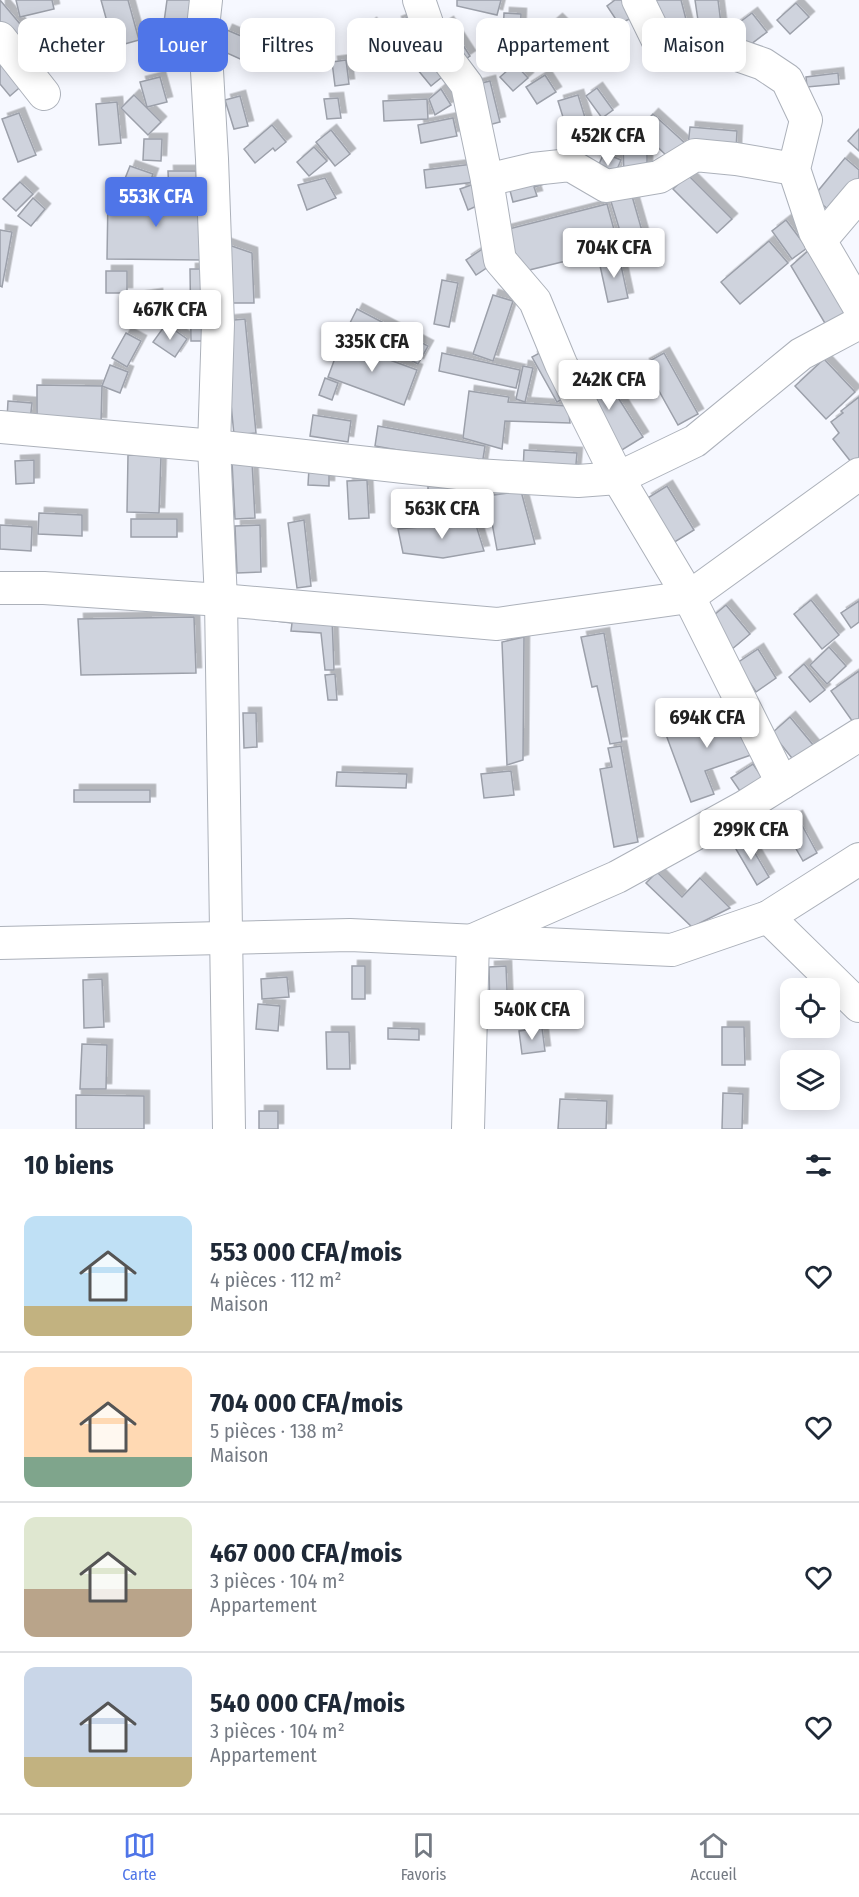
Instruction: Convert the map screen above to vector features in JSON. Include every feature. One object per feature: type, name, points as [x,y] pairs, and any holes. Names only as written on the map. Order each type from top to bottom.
[{"type":"street","points":[[206,0],[204,18],[218,324],[214,447],[221,600],[229,1129]]},
{"type":"street","points":[[419,0],[430,32],[467,85],[487,180],[500,260],[535,301],[561,364],[618,478],[689,597],[782,783]]},
{"type":"street","points":[[638,0],[660,45],[686,54],[723,50],[763,64],[787,80],[806,120],[794,170],[815,232],[859,307]]},
{"type":"street","points":[[0,38],[44,94]]},
{"type":"street","points":[[487,180],[533,169],[570,165],[606,186],[659,177],[695,155],[736,159],[794,170]]},
{"type":"street","points":[[820,241],[859,195]]},
{"type":"street","points":[[0,427],[214,447],[476,476],[578,481],[618,478],[695,441],[801,354],[859,323]]},
{"type":"street","points":[[0,588],[44,588],[221,600],[497,624],[689,597],[859,474]]},
{"type":"street","points":[[473,940],[617,877],[744,807],[859,735]]},
{"type":"street","points":[[0,943],[350,935],[672,950],[768,917],[859,859]]},
{"type":"street","points":[[768,917],[859,1006]]},
{"type":"street","points":[[468,1129],[473,940]]},
{"type":"building","points":[[0,0],[18,22],[18,52],[0,31]]},
{"type":"building","points":[[16,0],[52,0],[54,9],[20,17]]},
{"type":"building","points":[[101,0],[128,0],[138,40],[126,44],[126,18],[106,18]]},
{"type":"building","points":[[167,0],[194,0],[192,18],[165,18]]},
{"type":"building","points":[[457,0],[501,0],[497,15],[457,6]]},
{"type":"building","points":[[615,0],[630,0],[638,15],[630,19],[615,18],[607,6]]},
{"type":"building","points":[[641,0],[681,0],[686,18],[649,18]]},
{"type":"building","points":[[695,0],[718,0],[720,18],[698,18]]},
{"type":"building","points":[[796,3],[809,17],[790,34],[777,20]]},
{"type":"building","points":[[504,13],[521,14],[521,18],[504,18]]},
{"type":"building","points":[[752,13],[767,32],[746,48],[746,18]]},
{"type":"building","points":[[228,30],[240,36],[240,59],[228,54]]},
{"type":"building","points":[[464,47],[470,56],[464,60]]},
{"type":"building","points":[[0,50],[26,82],[10,96],[0,84]]},
{"type":"building","points":[[346,60],[349,84],[335,86],[335,62]]},
{"type":"building","points":[[420,72],[446,72],[447,73],[431,86]]},
{"type":"building","points":[[506,72],[522,72],[528,78],[513,91],[500,77]]},
{"type":"building","points":[[838,73],[839,84],[807,87],[806,77]]},
{"type":"building","points":[[545,75],[556,92],[537,104],[526,87]]},
{"type":"building","points":[[160,77],[167,102],[147,107],[140,82]]},
{"type":"building","points":[[490,81],[500,122],[481,127],[470,86]]},
{"type":"building","points":[[597,88],[613,110],[602,118],[586,96]]},
{"type":"building","points":[[441,89],[451,105],[435,115],[429,99]]},
{"type":"building","points":[[134,95],[161,122],[148,135],[121,108]]},
{"type":"building","points":[[578,95],[591,137],[571,143],[558,101]]},
{"type":"building","points":[[240,96],[248,126],[234,129],[225,100]]},
{"type":"building","points":[[338,98],[341,118],[327,119],[324,99]]},
{"type":"building","points":[[427,99],[428,119],[384,121],[383,101]]},
{"type":"building","points":[[117,102],[121,143],[99,145],[96,104]]},
{"type":"building","points":[[19,113],[36,155],[18,162],[2,119]]},
{"type":"building","points":[[653,114],[687,145],[672,161],[639,129]]},
{"type":"building","points":[[453,118],[457,136],[421,143],[418,125]]},
{"type":"building","points":[[272,125],[286,142],[275,151],[273,148],[255,163],[244,149]]},
{"type":"building","points":[[690,127],[737,131],[736,150],[688,146]]},
{"type":"building","points":[[859,129],[859,151],[848,141]]},
{"type":"building","points":[[331,130],[350,154],[335,166],[316,142]]},
{"type":"building","points":[[144,139],[162,139],[161,161],[143,160]]},
{"type":"building","points":[[647,143],[647,176],[624,176],[623,144]]},
{"type":"building","points":[[314,147],[327,161],[309,176],[297,162]]},
{"type":"building","points":[[604,153],[621,160],[612,181],[595,173]]},
{"type":"building","points":[[845,158],[859,170],[859,184],[834,214],[813,197]]},
{"type":"building","points":[[473,164],[475,182],[426,188],[424,170]]},
{"type":"building","points":[[130,166],[153,174],[147,190],[124,181]]},
{"type":"building","points":[[168,171],[196,171],[197,194],[169,194]]},
{"type":"building","points":[[688,175],[732,219],[717,233],[673,189]]},
{"type":"building","points":[[325,178],[336,198],[307,210],[298,185]]},
{"type":"building","points":[[555,181],[534,187],[537,196],[513,202],[508,183]]},
{"type":"building","points":[[20,182],[33,194],[16,211],[3,199]]},
{"type":"building","points":[[474,184],[481,204],[468,210],[460,189]]},
{"type":"building","points":[[630,189],[644,238],[623,241],[609,195]]},
{"type":"building","points":[[108,196],[204,197],[204,260],[107,259]]},
{"type":"building","points":[[33,198],[45,209],[31,226],[18,216]]},
{"type":"building","points":[[607,204],[619,248],[521,272],[516,254],[504,257],[497,232]]},
{"type":"building","points":[[786,220],[807,248],[792,259],[772,231]]},
{"type":"building","points":[[0,230],[12,232],[2,287],[0,286]]},
{"type":"building","points":[[769,241],[788,263],[740,304],[721,282]]},
{"type":"building","points":[[223,243],[252,253],[254,303],[225,303]]},
{"type":"building","points":[[484,248],[494,263],[476,275],[466,260]]},
{"type":"building","points":[[809,250],[846,313],[826,325],[791,266]]},
{"type":"building","points":[[619,256],[628,298],[608,302],[599,261]]},
{"type":"building","points":[[190,269],[204,269],[205,341],[191,341]]},
{"type":"building","points":[[106,271],[127,271],[127,293],[106,293]]},
{"type":"building","points":[[442,280],[458,283],[449,327],[434,324]]},
{"type":"building","points":[[157,294],[160,317],[141,320],[138,297]]},
{"type":"building","points":[[493,295],[513,301],[493,361],[473,354]]},
{"type":"building","points":[[357,309],[428,346],[418,364],[348,327]]},
{"type":"building","points":[[245,319],[256,433],[234,435],[223,321]]},
{"type":"building","points":[[166,324],[187,339],[175,357],[153,342]]},
{"type":"building","points":[[126,333],[141,341],[127,367],[112,358]]},
{"type":"building","points":[[341,342],[417,370],[404,405],[328,377]]},
{"type":"building","points":[[545,350],[570,395],[557,402],[532,357]]},
{"type":"building","points":[[442,353],[520,370],[516,388],[439,371]]},
{"type":"building","points":[[664,353],[698,414],[678,425],[644,364]]},
{"type":"building","points":[[824,359],[855,392],[826,419],[795,386]]},
{"type":"building","points":[[110,365],[128,372],[120,393],[102,386]]},
{"type":"building","points":[[523,366],[533,368],[525,402],[516,399]]},
{"type":"building","points":[[600,369],[643,437],[617,453],[575,385]]},
{"type":"building","points":[[325,378],[338,383],[332,400],[319,395]]},
{"type":"building","points":[[37,385],[102,386],[101,423],[37,421]]},
{"type":"building","points":[[469,391],[509,397],[508,402],[568,406],[570,423],[505,421],[502,449],[463,438]]},
{"type":"building","points":[[859,397],[859,464],[855,467],[833,439],[839,433],[831,422]]},
{"type":"building","points":[[8,401],[32,403],[30,421],[7,419]]},
{"type":"building","points":[[313,415],[351,421],[348,442],[310,436]]},
{"type":"building","points":[[378,426],[485,446],[482,465],[375,446]]},
{"type":"building","points":[[524,450],[577,453],[575,475],[523,472]]},
{"type":"building","points":[[128,455],[161,456],[159,513],[127,512]]},
{"type":"building","points":[[34,460],[34,483],[16,484],[15,461]]},
{"type":"building","points":[[252,461],[255,518],[235,519],[232,462]]},
{"type":"building","points":[[309,468],[329,469],[329,486],[308,485]]},
{"type":"building","points":[[367,480],[369,518],[349,519],[347,481]]},
{"type":"building","points":[[428,482],[478,482],[478,518],[453,518],[453,501],[428,501]]},
{"type":"building","points":[[667,486],[694,530],[673,543],[646,499]]},
{"type":"building","points":[[521,491],[535,544],[497,550],[487,496]]},
{"type":"building","points":[[39,513],[82,515],[82,536],[38,534]]},
{"type":"building","points":[[131,519],[177,519],[177,537],[131,537]]},
{"type":"building","points":[[304,520],[311,586],[297,588],[288,523]]},
{"type":"building","points":[[475,522],[484,551],[443,558],[403,553],[398,529]]},
{"type":"building","points":[[0,525],[32,527],[31,551],[0,549]]},
{"type":"building","points":[[260,525],[261,572],[237,573],[235,526]]},
{"type":"building","points":[[811,600],[839,635],[822,649],[794,614]]},
{"type":"building","points":[[859,601],[859,622],[851,628],[841,613]]},
{"type":"building","points":[[726,605],[750,634],[731,650],[707,621]]},
{"type":"building","points":[[194,617],[196,673],[81,675],[78,619]]},
{"type":"building","points":[[244,617],[332,617],[334,670],[325,670],[321,633],[291,631],[292,623]]},
{"type":"building","points":[[604,633],[622,742],[610,744],[597,686],[592,687],[581,637]]},
{"type":"building","points":[[524,637],[523,760],[507,765],[502,642]]},
{"type":"building","points":[[829,647],[846,666],[827,684],[810,665]]},
{"type":"building","points":[[758,649],[776,678],[756,692],[737,663]]},
{"type":"building","points":[[804,664],[825,690],[810,702],[789,677]]},
{"type":"building","points":[[859,671],[859,722],[855,725],[831,691]]},
{"type":"building","points":[[335,674],[337,700],[328,700],[325,675]]},
{"type":"building","points":[[733,707],[751,755],[705,771],[714,794],[691,802],[665,732]]},
{"type":"building","points":[[243,713],[256,713],[257,747],[244,748]]},
{"type":"building","points":[[790,717],[814,746],[795,762],[772,733]]},
{"type":"building","points":[[621,746],[638,842],[614,847],[600,769],[612,767],[608,748]]},
{"type":"building","points":[[753,764],[764,780],[742,794],[731,778]]},
{"type":"building","points":[[511,771],[514,795],[484,798],[481,774]]},
{"type":"building","points":[[337,772],[407,774],[406,788],[336,786]]},
{"type":"building","points":[[74,790],[150,790],[150,802],[74,802]]},
{"type":"building","points":[[797,816],[817,853],[803,861],[782,824]]},
{"type":"building","points":[[745,836],[769,877],[757,885],[733,844]]},
{"type":"building","points":[[657,872],[682,897],[700,878],[730,908],[692,927],[646,883]]},
{"type":"building","points":[[352,966],[365,966],[365,999],[352,999]]},
{"type":"building","points":[[506,966],[508,1015],[490,1015],[489,967]]},
{"type":"building","points":[[287,977],[289,997],[262,999],[261,979]]},
{"type":"building","points":[[102,979],[104,1027],[84,1028],[83,980]]},
{"type":"building","points":[[258,1004],[280,1006],[278,1031],[256,1029]]},
{"type":"building","points":[[722,1027],[744,1027],[745,1065],[722,1065]]},
{"type":"building","points":[[388,1028],[419,1029],[419,1040],[388,1039]]},
{"type":"building","points":[[542,1028],[545,1051],[522,1054],[519,1031]]},
{"type":"building","points":[[326,1032],[349,1032],[350,1069],[327,1069]]},
{"type":"building","points":[[82,1044],[107,1045],[106,1089],[80,1089]]},
{"type":"building","points":[[723,1093],[743,1094],[742,1129],[722,1129]]},
{"type":"building","points":[[76,1095],[144,1096],[144,1129],[76,1129]]},
{"type":"building","points":[[560,1099],[607,1101],[606,1129],[558,1129]]},
{"type":"building","points":[[259,1111],[278,1111],[278,1129],[259,1129]]}]
